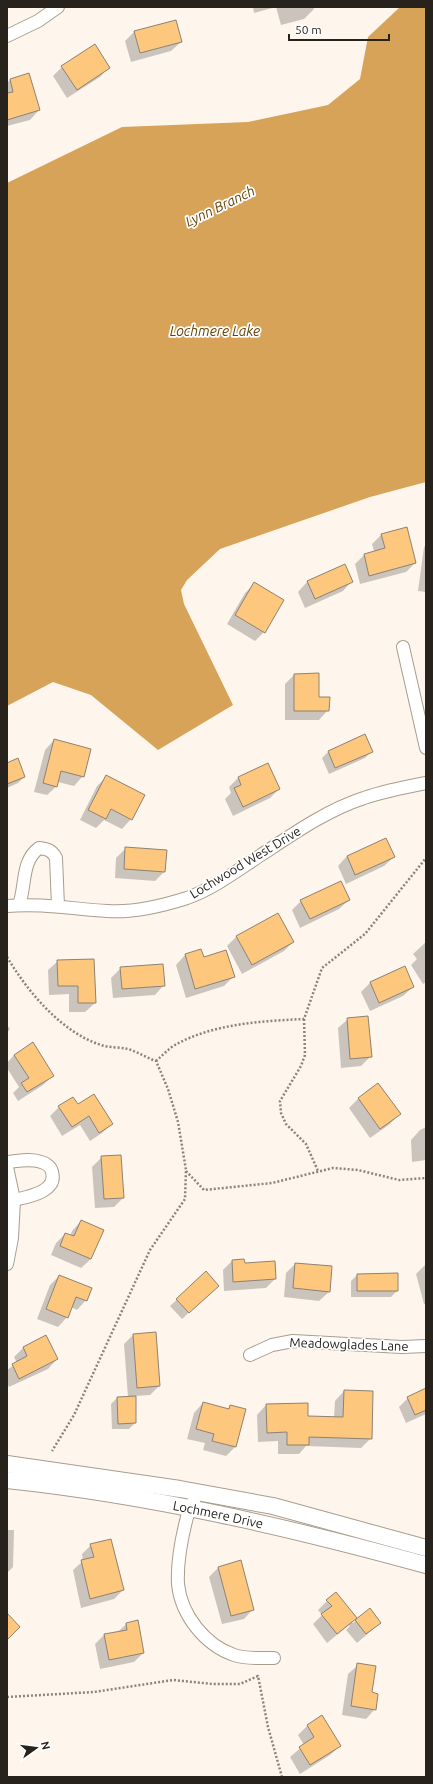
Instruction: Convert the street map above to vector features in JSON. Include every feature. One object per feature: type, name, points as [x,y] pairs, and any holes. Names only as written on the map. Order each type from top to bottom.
[{"type":"street","points":[[7,36],[38,21],[58,7]]},
{"type":"street","points":[[403,647],[426,748]]},
{"type":"street","name":"Lochwood West Drive","points":[[13,905],[58,906],[108,912],[150,908],[189,897],[213,885],[304,828],[342,807],[363,798],[393,789],[426,783]]},
{"type":"street","name":"Lochwood West Drive","points":[[13,905],[22,895],[26,868],[30,856],[39,848],[47,848],[56,858],[58,906]]},
{"type":"street","points":[[7,1162],[41,1161],[47,1164],[53,1174],[52,1181],[48,1187],[33,1196],[14,1200]]},
{"type":"street","points":[[7,1167],[14,1200],[12,1238],[7,1264]]},
{"type":"street","name":"Meadowglades Lane","points":[[250,1355],[272,1345],[293,1341],[402,1347],[426,1346]]},
{"type":"street","name":"Lochmere Drive","points":[[7,1464],[197,1492],[273,1506],[426,1548]]},
{"type":"street","name":"Lochmere Drive","points":[[7,1480],[45,1484],[192,1508],[280,1526],[426,1565]]},
{"type":"street","points":[[197,1492],[192,1508],[186,1519],[178,1567],[178,1585],[187,1613],[195,1626],[210,1642],[235,1656],[274,1658]]},
{"type":"path","points":[[318,1171],[306,1144],[286,1124],[281,1114],[280,1101],[301,1066],[305,1055],[304,1019],[322,968],[364,934],[426,858]]},
{"type":"path","points":[[7,957],[19,977],[41,1005],[74,1032],[101,1045],[129,1050],[156,1062],[168,1089],[178,1122],[186,1170],[185,1199],[150,1250],[74,1415],[52,1450]]},
{"type":"path","points":[[156,1062],[173,1046],[193,1036],[230,1027],[304,1019]]},
{"type":"path","points":[[186,1170],[204,1190],[272,1183],[333,1168],[346,1168],[399,1180],[426,1178]]},
{"type":"path","points":[[7,1697],[94,1692],[173,1680],[213,1684],[240,1684],[258,1676],[268,1727],[282,1777]]},
{"type":"water","name":"Lochmere Lake","points":[[400,7],[426,7],[426,482],[370,497],[220,549],[187,580],[181,590],[184,604],[233,705],[158,750],[91,695],[53,682],[7,706],[7,183],[122,127],[248,122],[328,105],[360,79],[368,37]]},
{"type":"building","points":[[176,20],[182,42],[140,53],[134,31]]},
{"type":"building","points":[[95,44],[110,68],[77,90],[61,66]]},
{"type":"building","points":[[29,73],[40,110],[7,120],[7,93],[13,92],[10,79]]},
{"type":"building","points":[[407,527],[416,563],[369,576],[364,554],[385,548],[381,534]]},
{"type":"building","points":[[345,564],[353,582],[315,599],[307,581]]},
{"type":"building","points":[[254,582],[284,600],[265,633],[235,615]]},
{"type":"building","points":[[319,673],[319,697],[330,697],[329,711],[294,711],[294,674]]},
{"type":"building","points":[[365,734],[373,752],[335,768],[328,751]]},
{"type":"building","points":[[54,739],[91,749],[84,777],[61,771],[57,787],[43,783]]},
{"type":"building","points":[[18,758],[25,777],[7,784],[7,763]]},
{"type":"building","points":[[268,763],[280,789],[243,807],[234,788],[241,785],[238,777]]},
{"type":"building","points":[[106,775],[145,795],[132,820],[111,809],[106,819],[88,810]]},
{"type":"building","points":[[386,838],[395,857],[355,875],[347,856]]},
{"type":"building","points":[[125,847],[167,850],[165,872],[124,869]]},
{"type":"building","points":[[341,881],[350,900],[310,919],[300,900]]},
{"type":"building","points":[[278,913],[294,942],[252,965],[236,936]]},
{"type":"building","points":[[201,949],[204,957],[226,950],[235,977],[195,989],[185,954]]},
{"type":"building","points":[[94,959],[96,1003],[78,1003],[78,986],[58,986],[57,960]]},
{"type":"building","points":[[163,964],[165,986],[122,989],[120,967]]},
{"type":"building","points":[[405,966],[414,987],[379,1003],[370,982]]},
{"type":"building","points":[[368,1016],[372,1057],[350,1059],[347,1018]]},
{"type":"building","points":[[33,1042],[54,1076],[27,1092],[21,1083],[29,1078],[14,1055]]},
{"type":"building","points":[[378,1083],[401,1114],[380,1129],[358,1098]]},
{"type":"building","points":[[94,1094],[113,1124],[99,1133],[89,1116],[72,1127],[58,1106],[73,1097],[78,1104]]},
{"type":"building","points":[[121,1155],[124,1198],[104,1199],[101,1156]]},
{"type":"building","points":[[81,1220],[104,1230],[91,1259],[60,1246],[65,1233],[74,1236]]},
{"type":"building","points":[[244,1259],[245,1263],[275,1261],[276,1279],[233,1282],[232,1260]]},
{"type":"building","points":[[295,1263],[332,1266],[330,1292],[293,1288]]},
{"type":"building","points":[[206,1271],[219,1286],[189,1313],[176,1299]]},
{"type":"building","points":[[398,1273],[398,1291],[357,1291],[357,1274]]},
{"type":"building","points":[[59,1275],[92,1288],[87,1301],[76,1297],[68,1318],[46,1309]]},
{"type":"building","points":[[156,1332],[160,1386],[137,1388],[133,1334]]},
{"type":"building","points":[[46,1335],[58,1359],[19,1379],[12,1364],[27,1356],[23,1347]]},
{"type":"building","points":[[426,1388],[426,1410],[415,1415],[407,1397]]},
{"type":"building","points":[[344,1390],[373,1391],[372,1439],[309,1437],[309,1445],[287,1445],[287,1432],[267,1433],[266,1404],[308,1403],[308,1416],[343,1417]]},
{"type":"building","points":[[136,1396],[136,1423],[118,1424],[117,1397]]},
{"type":"building","points":[[203,1402],[229,1409],[230,1405],[246,1409],[236,1447],[212,1441],[214,1434],[196,1429]]},
{"type":"building","points":[[111,1539],[124,1590],[90,1599],[81,1560],[94,1557],[90,1544]]},
{"type":"building","points":[[241,1560],[254,1610],[231,1616],[218,1567]]},
{"type":"building","points":[[336,1592],[357,1618],[337,1634],[321,1614],[332,1606],[326,1600]]},
{"type":"building","points":[[370,1608],[381,1623],[366,1634],[355,1620]]},
{"type":"building","points":[[7,1613],[20,1627],[7,1640]]},
{"type":"building","points":[[138,1620],[144,1653],[109,1660],[104,1634],[127,1630],[126,1623]]},
{"type":"building","points":[[357,1663],[376,1666],[372,1692],[378,1694],[376,1710],[351,1706]]},
{"type":"building","points":[[322,1715],[341,1746],[310,1765],[299,1747],[314,1737],[307,1725]]},
{"type":"water label","name":"Lynn Branch","points":[[220,206]]}]
